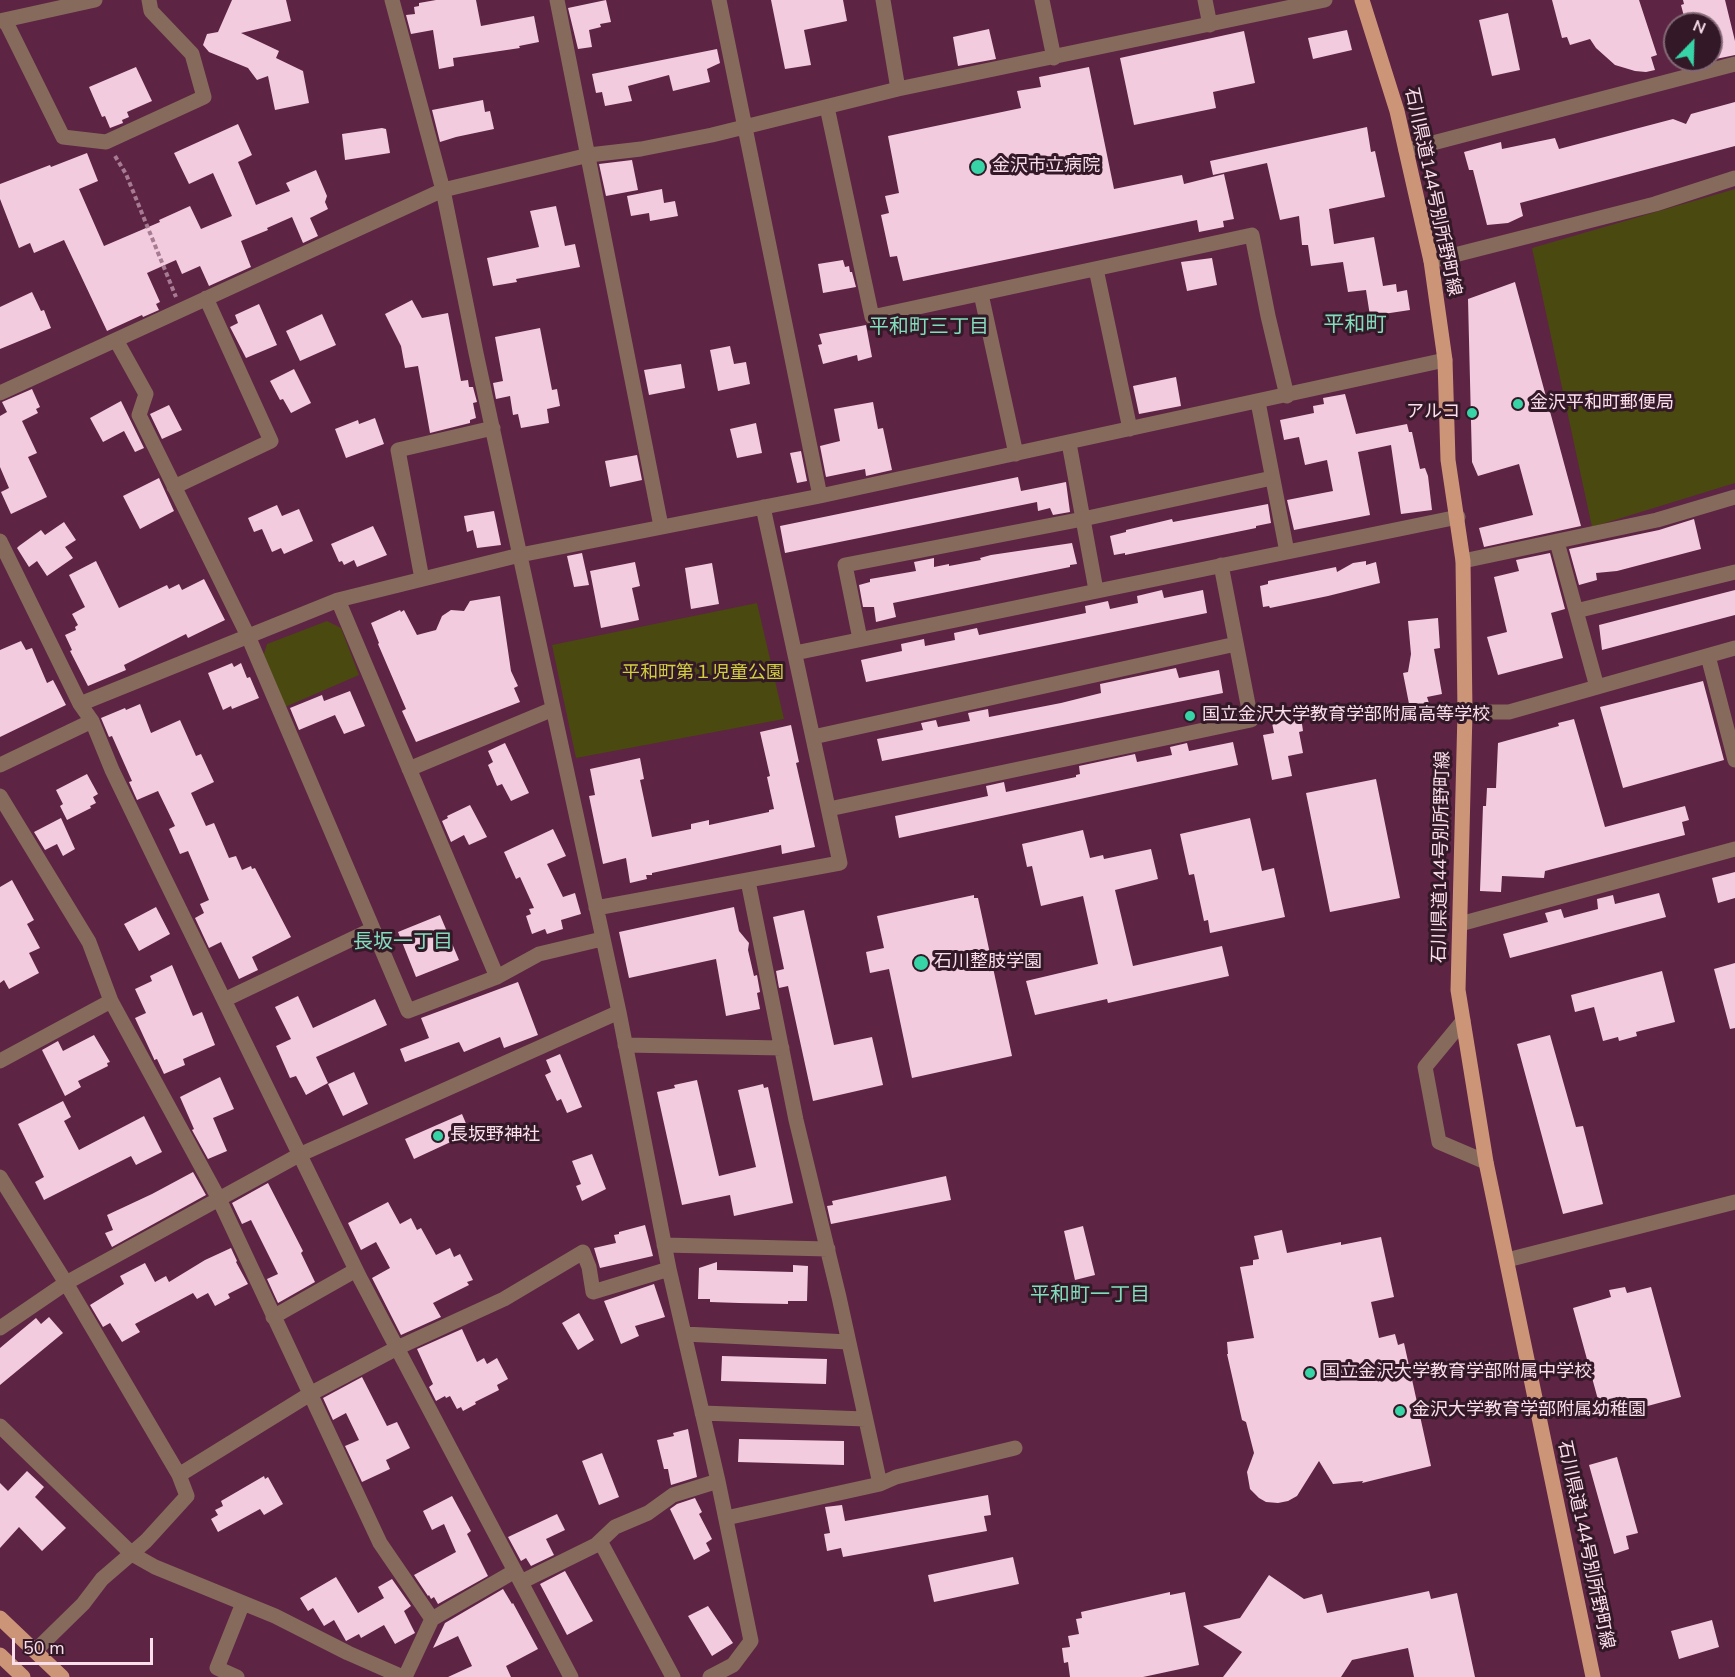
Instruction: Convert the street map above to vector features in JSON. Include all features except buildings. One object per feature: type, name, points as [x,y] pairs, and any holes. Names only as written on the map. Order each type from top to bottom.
[{"type":"main road","name":"石川県道144号別所野町線","points":[[1362,0],[1397,111],[1406,150],[1431,261],[1445,360],[1448,460],[1463,561],[1465,712],[1458,990],[1486,1162],[1593,1677]]},
{"type":"main road","points":[[0,1618],[62,1677]]},
{"type":"main road","points":[[0,1655],[22,1677]]},
{"type":"street","points":[[95,0],[2,20],[63,137],[106,142],[204,97],[192,54],[151,11],[149,0]]},
{"type":"street","points":[[392,0],[443,190],[619,1012],[669,1269],[718,1481],[751,1641],[734,1671],[710,1677]]},
{"type":"street","points":[[557,0],[661,526]]},
{"type":"street","points":[[719,0],[743,127],[820,496]]},
{"type":"street","points":[[883,0],[898,89]]},
{"type":"street","points":[[1042,0],[1054,58]]},
{"type":"street","points":[[1205,0],[1210,26]]},
{"type":"street","points":[[0,393],[443,190],[589,155],[641,149],[898,89],[1210,26],[1325,0]]},
{"type":"street","points":[[1406,150],[1735,64]]},
{"type":"street","points":[[827,107],[872,318],[1252,235],[1287,396]]},
{"type":"street","points":[[1431,261],[1644,207],[1735,178]]},
{"type":"street","points":[[1096,269],[1130,429]]},
{"type":"street","points":[[981,294],[1016,454]]},
{"type":"street","points":[[174,487],[271,441],[206,298]]},
{"type":"street","points":[[116,340],[146,394],[139,415],[248,636],[408,1011],[497,977],[539,954],[602,939]]},
{"type":"street","points":[[80,704],[338,600],[520,555],[820,496],[1445,360]]},
{"type":"street","points":[[1258,402],[1287,552]]},
{"type":"street","points":[[422,579],[398,450],[493,428]]},
{"type":"street","points":[[1069,443],[1096,590]]},
{"type":"street","points":[[860,639],[845,565],[1083,519],[1272,478]]},
{"type":"street","points":[[1463,561],[1657,520],[1735,498]]},
{"type":"street","points":[[596,909],[840,862],[764,507]]},
{"type":"street","points":[[795,653],[1458,518]]},
{"type":"street","points":[[0,541],[80,704],[92,721],[112,770],[356,1270],[571,1677]]},
{"type":"street","points":[[1557,542],[1597,687]]},
{"type":"street","points":[[829,809],[1251,720],[1221,565]]},
{"type":"street","points":[[1576,611],[1735,572]]},
{"type":"street","points":[[338,600],[497,977]]},
{"type":"street","points":[[813,737],[1236,644]]},
{"type":"street","points":[[1465,712],[1509,712],[1735,648]]},
{"type":"street","points":[[1708,656],[1734,753]]},
{"type":"street","points":[[409,769],[553,709]]},
{"type":"street","points":[[0,765],[92,721]]},
{"type":"street","points":[[0,796],[89,942],[111,1001],[219,1199],[380,1543],[432,1619]]},
{"type":"street","points":[[1460,924],[1735,849]]},
{"type":"street","points":[[748,881],[796,1120],[828,1250],[880,1484]]},
{"type":"street","points":[[224,1000],[373,929]]},
{"type":"street","points":[[0,1061],[111,1001]]},
{"type":"street","points":[[0,1328],[66,1283],[299,1155],[619,1012]]},
{"type":"street","points":[[1463,1021],[1425,1067],[1439,1142],[1486,1162]]},
{"type":"street","points":[[625,1045],[782,1048]]},
{"type":"street","points":[[1,1180],[66,1283],[178,1475],[187,1496],[132,1554],[102,1579],[82,1604],[34,1651]]},
{"type":"street","points":[[1507,1260],[1734,1206]]},
{"type":"street","points":[[664,1245],[828,1250]]},
{"type":"street","points":[[178,1475],[310,1394],[397,1348],[504,1299],[583,1252],[589,1267],[593,1292],[669,1269]]},
{"type":"street","points":[[273,1317],[356,1270]]},
{"type":"street","points":[[684,1334],[849,1342]]},
{"type":"street","points":[[702,1413],[865,1419]]},
{"type":"street","points":[[0,1426],[132,1554],[155,1567],[275,1616],[348,1653],[404,1677],[432,1619],[518,1577],[596,1545],[615,1527],[648,1513],[673,1495],[718,1481]]},
{"type":"street","points":[[726,1518],[880,1484],[896,1477],[1016,1448]]},
{"type":"street","points":[[600,1541],[673,1677]]},
{"type":"street","points":[[237,1677],[217,1668],[243,1603]]},
{"type":"path","points":[[106,142],[126,174],[182,310]]},
{"type":"green space","points":[[1735,189],[1735,483],[1592,527],[1532,248]]},
{"type":"green space","name":"平和町第１児童公園","points":[[757,603],[784,719],[576,758],[552,645]]},
{"type":"green space","points":[[327,621],[341,628],[359,675],[285,707],[263,657],[267,644]]},
{"type":"place","name":"金沢市立病院","points":[[978,167]]},
{"type":"place","name":"金沢平和町郵便局","points":[[1518,404]]},
{"type":"place","name":"アルコ","points":[[1472,413]]},
{"type":"place","name":"国立金沢大学教育学部附属高等学校","points":[[1190,716]]},
{"type":"place","name":"石川整肢学園","points":[[921,963]]},
{"type":"place","name":"長坂野神社","points":[[438,1136]]},
{"type":"place","name":"国立金沢大学教育学部附属中学校","points":[[1310,1373]]},
{"type":"place","name":"金沢大学教育学部附属幼稚園","points":[[1400,1411]]},
{"type":"district","name":"平和町","points":[[1355,326]]},
{"type":"district","name":"平和町三丁目","points":[[929,328]]},
{"type":"district","name":"長坂一丁目","points":[[403,943]]},
{"type":"district","name":"平和町一丁目","points":[[1090,1296]]}]
